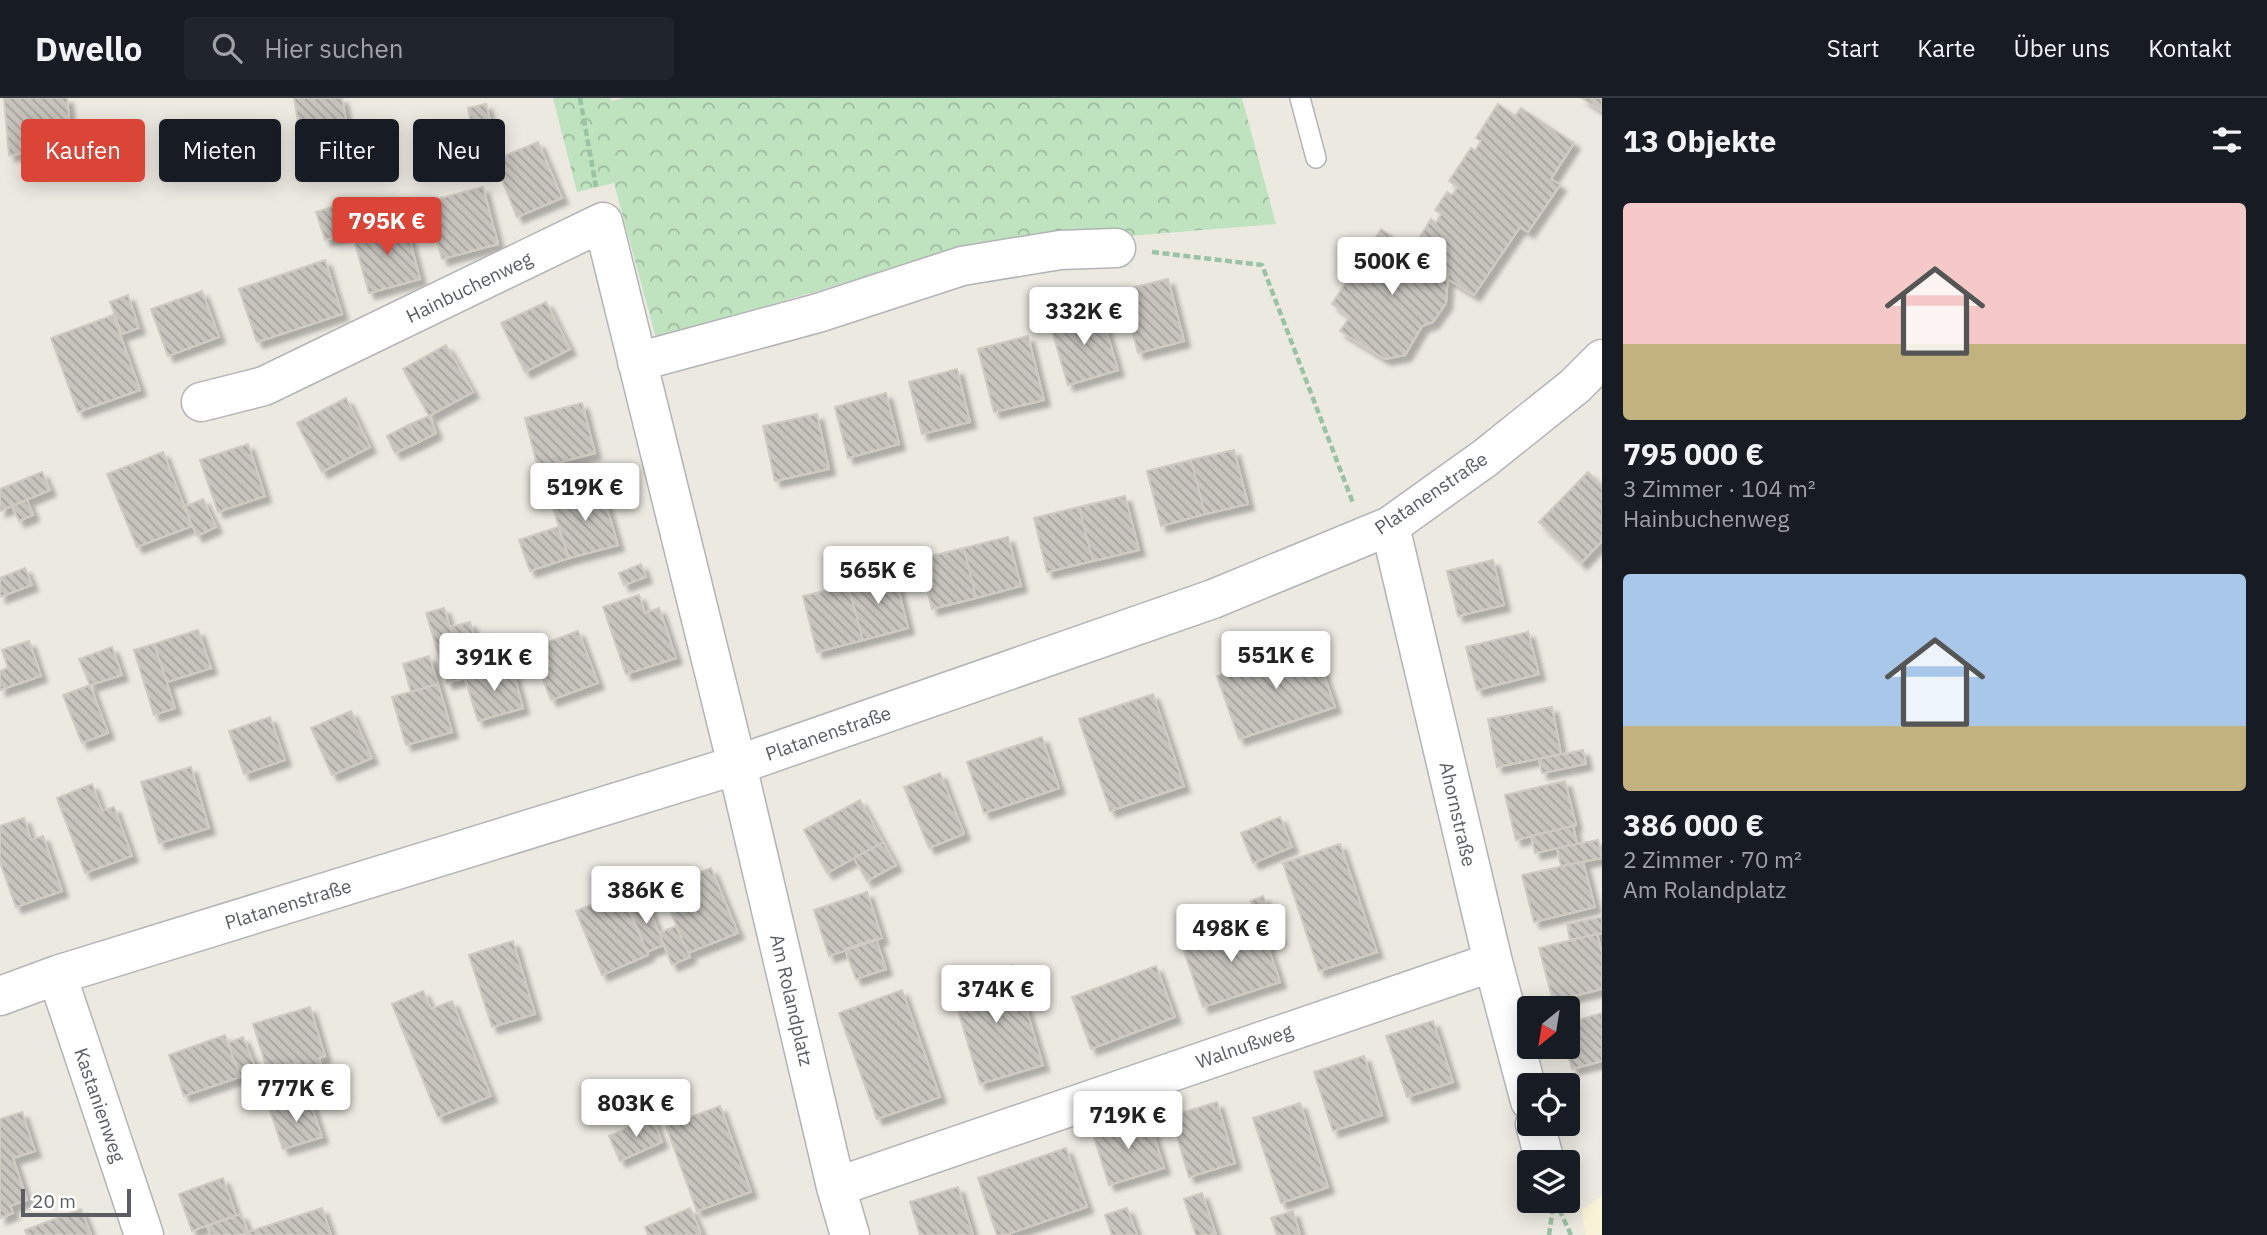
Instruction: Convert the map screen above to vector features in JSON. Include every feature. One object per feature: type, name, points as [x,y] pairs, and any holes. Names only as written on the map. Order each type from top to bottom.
[{"type":"street","points":[[603,222],[737,765]]},
{"type":"street","name":"Hainbuchenweg","points":[[201,402],[264,386],[603,222]]},
{"type":"street","points":[[638,362],[818,313],[962,266],[1060,250],[1116,248]]},
{"type":"street","name":"Platanenstraße","points":[[0,996],[57,975],[737,765],[1213,598],[1378,531],[1485,458],[1575,386],[1602,359]]},
{"type":"street","name":"Ahornstraße","points":[[1378,531],[1523,1073]]},
{"type":"street","name":"Am Rolandplatz","points":[[737,765],[836,1187],[850,1235]]},
{"type":"street","name":"Walnußweg","points":[[836,1187],[1493,962]]},
{"type":"street","name":"Kastanienweg","points":[[57,975],[144,1235]]},
{"type":"lane","points":[[1300,98],[1316,158]]},
{"type":"path","points":[[580,98],[603,222]]},
{"type":"path","points":[[1116,248],[1262,265],[1378,531]]},
{"type":"path","points":[[1549,1235],[1552,1213]]},
{"type":"path","points":[[1560,1213],[1571,1235]]},
{"type":"shaded area","points":[[1602,1196],[1602,1235],[1586,1235],[1581,1210]]},
{"type":"green space","points":[[553,98],[610,98],[611,101],[625,98],[1242,98],[1276,224],[958,250],[656,338],[614,183],[577,192]]},
{"type":"building","points":[[4,98],[67,98],[69,119],[21,119],[21,154],[9,155]]},
{"type":"building","points":[[294,98],[342,98],[346,119],[298,119]]},
{"type":"building","points":[[1582,98],[1602,98],[1602,111]]},
{"type":"building","points":[[486,104],[490,119],[470,119],[468,108]]},
{"type":"building","points":[[1498,104],[1515,116],[1521,108],[1574,143],[1551,179],[1560,185],[1528,232],[1520,227],[1474,295],[1448,279],[1448,274],[1416,252],[1424,240],[1419,238],[1431,219],[1436,223],[1441,214],[1435,210],[1447,192],[1452,195],[1458,187],[1449,181],[1471,148],[1475,151],[1481,141],[1476,138]]},
{"type":"building","points":[[538,142],[562,198],[517,217],[503,182],[505,182],[505,156]]},
{"type":"building","points":[[483,187],[498,244],[442,259],[426,202]]},
{"type":"building","points":[[345,203],[354,231],[325,240],[316,212]]},
{"type":"building","points":[[405,222],[420,279],[369,293],[353,236]]},
{"type":"building","points":[[1381,229],[1448,274],[1446,303],[1433,322],[1422,326],[1405,355],[1385,359],[1340,331],[1350,317],[1332,304],[1353,271],[1360,276],[1366,266],[1360,262]]},
{"type":"building","points":[[325,260],[342,314],[257,342],[239,289]]},
{"type":"building","points":[[1168,279],[1184,341],[1138,353],[1122,290]]},
{"type":"building","points":[[202,291],[219,337],[168,356],[151,309]]},
{"type":"building","points":[[128,295],[139,328],[122,334],[110,302]]},
{"type":"building","points":[[546,302],[570,349],[525,372],[501,323]]},
{"type":"building","points":[[1100,310],[1118,370],[1068,385],[1050,324]]},
{"type":"building","points":[[113,315],[140,390],[78,412],[51,338]]},
{"type":"building","points":[[1028,336],[1044,400],[994,412],[978,349]]},
{"type":"building","points":[[446,345],[473,392],[429,416],[403,369]]},
{"type":"building","points":[[957,369],[970,422],[922,434],[909,382]]},
{"type":"building","points":[[886,393],[899,444],[848,458],[835,407]]},
{"type":"building","points":[[346,398],[370,447],[322,472],[297,423]]},
{"type":"building","points":[[582,403],[595,453],[538,468],[525,418]]},
{"type":"building","points":[[817,414],[829,469],[775,481],[763,426]]},
{"type":"building","points":[[429,416],[436,433],[419,442],[410,424]]},
{"type":"building","points":[[410,424],[419,442],[395,453],[387,436]]},
{"type":"building","points":[[248,444],[265,496],[218,512],[200,460]]},
{"type":"building","points":[[1234,450],[1248,504],[1205,514],[1191,460]]},
{"type":"building","points":[[163,452],[192,526],[137,547],[107,474]]},
{"type":"building","points":[[1191,460],[1205,514],[1161,526],[1147,471]]},
{"type":"building","points":[[42,472],[50,490],[0,511],[0,489]]},
{"type":"building","points":[[1588,472],[1602,486],[1602,541],[1581,563],[1539,522]]},
{"type":"building","points":[[601,488],[618,545],[569,558],[551,502]]},
{"type":"building","points":[[1125,496],[1139,550],[1093,561],[1079,507]]},
{"type":"building","points":[[203,499],[216,527],[197,536],[184,507]]},
{"type":"building","points":[[27,500],[33,515],[19,521],[12,506]]},
{"type":"building","points":[[1079,507],[1093,561],[1047,572],[1034,518]]},
{"type":"building","points":[[558,527],[569,558],[530,571],[519,540]]},
{"type":"building","points":[[1008,537],[1021,586],[976,598],[964,548]]},
{"type":"building","points":[[964,548],[976,598],[932,609],[919,559]]},
{"type":"building","points":[[1493,560],[1504,605],[1458,616],[1447,571]]},
{"type":"building","points":[[641,564],[646,577],[624,585],[619,573]]},
{"type":"building","points":[[25,568],[32,585],[0,597],[0,578]]},
{"type":"building","points":[[894,573],[908,628],[863,640],[848,585]]},
{"type":"building","points":[[848,585],[863,640],[817,652],[803,596]]},
{"type":"building","points":[[639,595],[645,613],[659,608],[676,658],[626,674],[603,607]]},
{"type":"building","points":[[444,608],[457,650],[439,656],[426,613]]},
{"type":"building","points":[[470,622],[477,647],[458,653],[450,627]]},
{"type":"building","points":[[198,630],[211,668],[167,682],[154,644]]},
{"type":"building","points":[[578,631],[598,683],[551,700],[531,648]]},
{"type":"building","points":[[1528,632],[1539,674],[1477,690],[1466,647]]},
{"type":"building","points":[[29,641],[41,676],[0,690],[0,671],[8,668],[2,650]]},
{"type":"building","points":[[494,642],[501,667],[465,678],[458,653]]},
{"type":"building","points":[[1313,643],[1335,707],[1239,739],[1217,676]]},
{"type":"building","points":[[154,644],[175,708],[154,715],[134,650]]},
{"type":"building","points":[[112,647],[122,675],[90,685],[79,659]]},
{"type":"building","points":[[457,650],[465,678],[447,683],[439,656]]},
{"type":"building","points":[[429,656],[438,684],[411,692],[403,664]]},
{"type":"building","points":[[511,664],[523,708],[478,721],[465,678]]},
{"type":"building","points":[[438,684],[452,732],[406,745],[392,697]]},
{"type":"building","points":[[90,685],[108,733],[82,743],[63,695]]},
{"type":"building","points":[[1153,694],[1184,786],[1110,811],[1079,719]]},
{"type":"building","points":[[1552,707],[1561,754],[1497,767],[1488,719]]},
{"type":"building","points":[[351,711],[372,758],[332,775],[311,728]]},
{"type":"building","points":[[270,717],[285,760],[244,774],[229,731]]},
{"type":"building","points":[[1042,737],[1059,788],[984,813],[967,762]]},
{"type":"building","points":[[1583,750],[1586,764],[1542,773],[1539,759]]},
{"type":"building","points":[[191,767],[209,828],[159,843],[141,782]]},
{"type":"building","points":[[940,773],[964,834],[929,848],[904,787]]},
{"type":"building","points":[[1565,781],[1576,825],[1516,840],[1505,795]]},
{"type":"building","points":[[92,784],[102,811],[114,807],[132,856],[85,873],[57,798]]},
{"type":"building","points":[[860,800],[883,842],[827,873],[804,830]]},
{"type":"building","points":[[1280,817],[1292,847],[1253,863],[1241,833]]},
{"type":"building","points":[[24,818],[31,840],[43,836],[62,891],[16,907],[0,862],[0,826]]},
{"type":"building","points":[[1573,826],[1577,844],[1535,853],[1531,836]]},
{"type":"building","points":[[1598,840],[1602,858],[1561,866],[1557,848]]},
{"type":"building","points":[[883,842],[896,865],[867,881],[854,858]]},
{"type":"building","points":[[1340,844],[1377,952],[1319,971],[1283,863]]},
{"type":"building","points":[[1583,862],[1595,907],[1534,922],[1522,875]]},
{"type":"building","points":[[711,868],[738,933],[688,953],[661,888]]},
{"type":"building","points":[[621,892],[648,955],[602,975],[576,911]]},
{"type":"building","points":[[867,892],[882,938],[829,956],[814,910]]},
{"type":"building","points":[[1263,896],[1280,939],[1268,943],[1251,901]]},
{"type":"building","points":[[645,899],[664,945],[647,952],[628,906]]},
{"type":"building","points":[[1602,917],[1602,933],[1570,940],[1567,924]]},
{"type":"building","points":[[1259,921],[1280,982],[1203,1007],[1182,945]]},
{"type":"building","points":[[676,926],[690,957],[672,965],[659,933]]},
{"type":"building","points":[[1597,934],[1602,953],[1602,989],[1573,996],[1552,996],[1539,948]]},
{"type":"building","points":[[876,939],[886,969],[856,979],[845,949]]},
{"type":"building","points":[[513,941],[535,1014],[492,1027],[469,955]]},
{"type":"building","points":[[1013,965],[1043,1065],[980,1084],[950,984]]},
{"type":"building","points":[[1156,966],[1175,1017],[1091,1049],[1072,997]]},
{"type":"building","points":[[902,990],[940,1097],[877,1119],[839,1013]]},
{"type":"building","points":[[423,991],[431,1009],[452,1001],[491,1096],[438,1117],[392,1004]]},
{"type":"building","points":[[310,1007],[325,1056],[319,1058],[327,1087],[308,1092],[299,1062],[268,1072],[253,1024]]},
{"type":"building","points":[[1602,1013],[1602,1061],[1572,1069],[1569,1059],[1580,1059],[1580,1019]]},
{"type":"building","points":[[1433,1021],[1453,1082],[1407,1097],[1386,1036]]},
{"type":"building","points":[[225,1035],[240,1077],[184,1096],[169,1055]]},
{"type":"building","points":[[243,1037],[257,1072],[240,1077],[228,1043]]},
{"type":"building","points":[[1364,1056],[1382,1115],[1333,1131],[1314,1072]]},
{"type":"building","points":[[309,1098],[322,1137],[283,1149],[270,1111]]},
{"type":"building","points":[[1217,1102],[1235,1163],[1189,1177],[1171,1116]]},
{"type":"building","points":[[1300,1103],[1328,1187],[1281,1203],[1253,1118]]},
{"type":"building","points":[[720,1106],[751,1192],[697,1211],[666,1126]]},
{"type":"building","points":[[22,1112],[35,1151],[13,1158],[27,1200],[10,1206],[13,1213],[0,1218],[0,1119]]},
{"type":"building","points":[[652,1117],[662,1142],[620,1161],[609,1136]]},
{"type":"building","points":[[1148,1117],[1164,1168],[1109,1185],[1093,1134]]},
{"type":"building","points":[[1066,1148],[1087,1207],[1005,1235],[997,1235],[978,1178]]},
{"type":"building","points":[[223,1178],[236,1215],[192,1231],[179,1194]]},
{"type":"building","points":[[958,1187],[973,1235],[920,1235],[910,1202]]},
{"type":"building","points":[[1202,1193],[1216,1235],[1196,1235],[1184,1199]]},
{"type":"building","points":[[322,1208],[331,1235],[240,1235],[248,1232]]},
{"type":"building","points":[[690,1208],[701,1233],[648,1235],[645,1227]]},
{"type":"building","points":[[1127,1208],[1137,1235],[1112,1235],[1105,1215]]},
{"type":"building","points":[[81,1209],[91,1235],[27,1235],[25,1230]]},
{"type":"building","points":[[1293,1211],[1300,1235],[1277,1235],[1271,1218]]},
{"type":"building","points":[[241,1214],[248,1232],[240,1235],[211,1235],[207,1226]]}]
